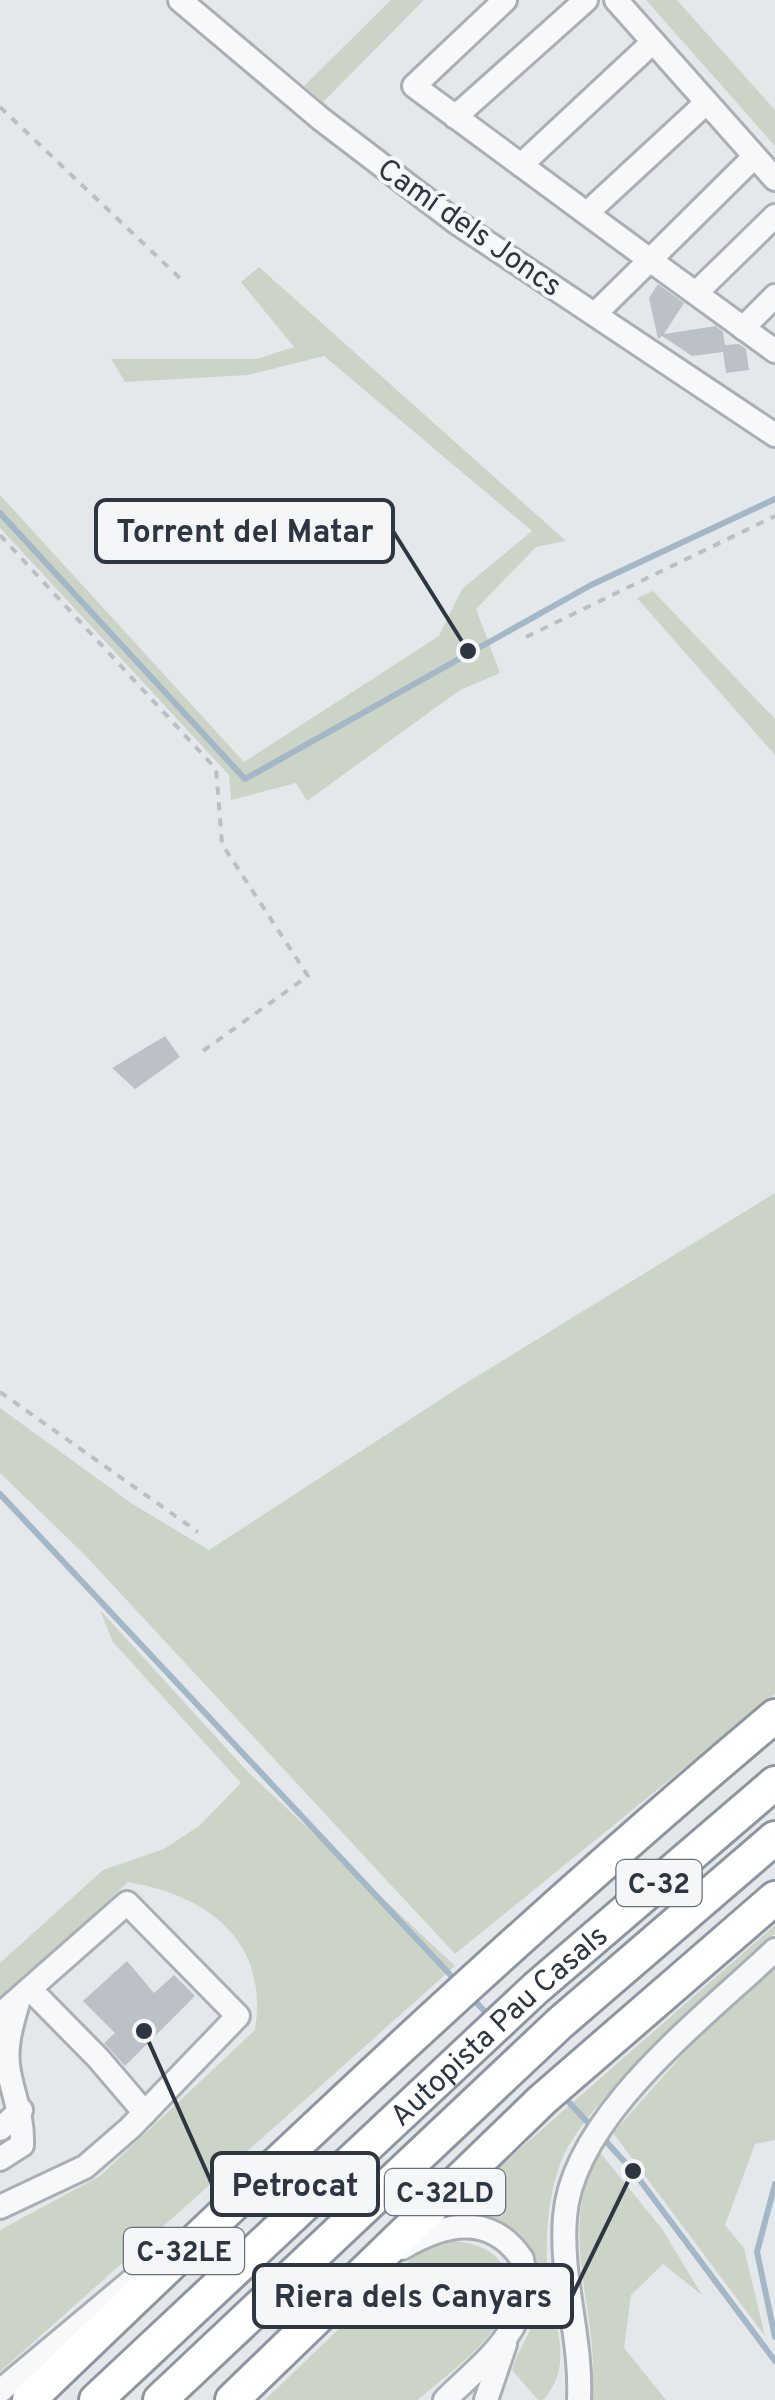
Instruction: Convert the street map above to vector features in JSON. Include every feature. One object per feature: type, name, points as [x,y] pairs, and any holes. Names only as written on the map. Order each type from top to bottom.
[{"type":"highway","name":"C-32LE","points":[[29,2400],[281,2158],[456,1997],[668,1806],[775,1716]]},
{"type":"highway","name":"C-32","points":[[604,1866],[775,1740]]},
{"type":"highway","name":"Autopista Pau Casals","points":[[96,2400],[544,1982],[775,1783]]},
{"type":"highway","name":"Autopista Pau Casals","points":[[160,2400],[497,2080],[775,1838]]},
{"type":"highway","name":"C-32","points":[[536,2106],[596,2047],[670,1962],[775,1864]]},
{"type":"highway","points":[[596,2047],[775,1898]]},
{"type":"highway","name":"C-32LD","points":[[232,2400],[536,2106]]},
{"type":"street","name":"Camí dels Joncs","points":[[180,0],[321,119],[426,199],[775,435]]},
{"type":"street","points":[[505,0],[414,86],[775,351]]},
{"type":"street","points":[[455,117],[586,0]]},
{"type":"street","points":[[616,0],[775,179]]},
{"type":"street","points":[[521,165],[653,42]]},
{"type":"street","points":[[587,213],[706,103]]},
{"type":"street","points":[[596,314],[754,158]]},
{"type":"street","points":[[696,293],[775,216]]},
{"type":"street","points":[[743,328],[775,296]]},
{"type":"street","points":[[0,2016],[127,1903],[238,2016],[144,2113],[84,2168],[0,2199]]},
{"type":"street","points":[[577,2398],[581,2359],[564,2258],[565,2212],[578,2166],[588,2144],[634,2088],[775,1950]]},
{"type":"street","points":[[0,2159],[22,2144],[21,2110],[8,2070],[8,2035],[24,1994]]},
{"type":"street","points":[[24,1994],[98,2058],[144,2113]]},
{"type":"street","points":[[0,2129],[21,2110]]},
{"type":"street","points":[[0,2391],[281,2158]]},
{"type":"street","points":[[0,2207],[34,2188]]},
{"type":"street","points":[[361,2273],[446,2226],[463,2224],[491,2232],[514,2247],[526,2275],[522,2314],[508,2336],[445,2400]]},
{"type":"street","points":[[486,2400],[508,2336]]},
{"type":"path","points":[[0,108],[185,283]]},
{"type":"path","points":[[526,637],[775,516]]},
{"type":"path","points":[[0,535],[216,769],[222,844],[308,976],[200,1053]]},
{"type":"path","points":[[0,1392],[198,1532]]},
{"type":"shaded area","points":[[391,0],[424,0],[323,102],[304,86]]},
{"type":"shaded area","points":[[646,0],[677,0],[775,110],[775,146]]},
{"type":"shaded area","points":[[259,267],[566,541],[536,547],[476,609],[500,673],[460,690],[307,801],[296,783],[231,800],[229,775],[0,528],[0,495],[244,762],[439,636],[462,589],[532,531],[324,356],[248,375],[125,382],[111,359],[257,359],[294,347],[241,282]]},
{"type":"shaded area","points":[[653,591],[775,719],[775,755],[637,598]]},
{"type":"shaded area","points":[[775,1193],[775,1694],[455,1954],[84,1554],[0,1473],[0,1408],[131,1503],[209,1550],[458,1388]]},
{"type":"shaded area","points":[[100,1610],[248,1772],[455,1966],[0,2372],[0,2230],[100,2176],[255,2030],[257,1999],[252,1971],[227,1928],[184,1899],[128,1882],[0,2003],[0,1963],[103,1870],[164,1849],[199,1826],[241,1783],[113,1642]]},
{"type":"shaded area","points":[[775,1925],[775,1933],[625,2075],[575,2136],[561,2162],[550,2206],[547,2254],[560,2359],[553,2387],[543,2400],[538,2400],[512,2370],[537,2313],[536,2263],[517,2236],[503,2227],[448,2212]]},
{"type":"shaded area","points":[[775,1968],[775,2140],[755,2144],[725,2225],[744,2248],[765,2336],[613,2133],[693,2043]]},
{"type":"shaded area","points":[[598,2150],[662,2229],[702,2295],[663,2264],[631,2295],[624,2348],[666,2400],[592,2400],[591,2334],[582,2274],[580,2215]]},
{"type":"shaded area","points":[[454,2241],[493,2254],[510,2283],[508,2302],[499,2321],[450,2374],[418,2400],[265,2400],[410,2260],[434,2245]]},
{"type":"building","points":[[658,284],[684,303],[664,334],[716,326],[723,332],[725,345],[739,344],[746,349],[749,370],[726,373],[723,352],[692,356],[662,336],[658,339],[649,298]]},
{"type":"building","points":[[165,1036],[180,1057],[135,1089],[112,1068]]},
{"type":"building","points":[[127,1961],[154,1993],[174,1975],[195,1996],[125,2066],[104,2043],[115,2033],[83,2001]]},
{"type":"waterway","points":[[0,513],[245,779],[591,585],[775,499]]},
{"type":"waterway","points":[[0,1494],[457,1982]]},
{"type":"waterway","points":[[472,1998],[491,2018]]},
{"type":"waterway","points":[[564,2097],[593,2128]]},
{"type":"waterway","points":[[602,2137],[633,2171],[775,2361]]},
{"type":"waterway","points":[[775,2184],[757,2252],[775,2337]]},
{"type":"place","name":"Torrent del Matar","points":[[468,651]]},
{"type":"place","name":"Petrocat","points":[[144,2031]]},
{"type":"place","name":"Riera dels Canyars","points":[[633,2171]]}]
